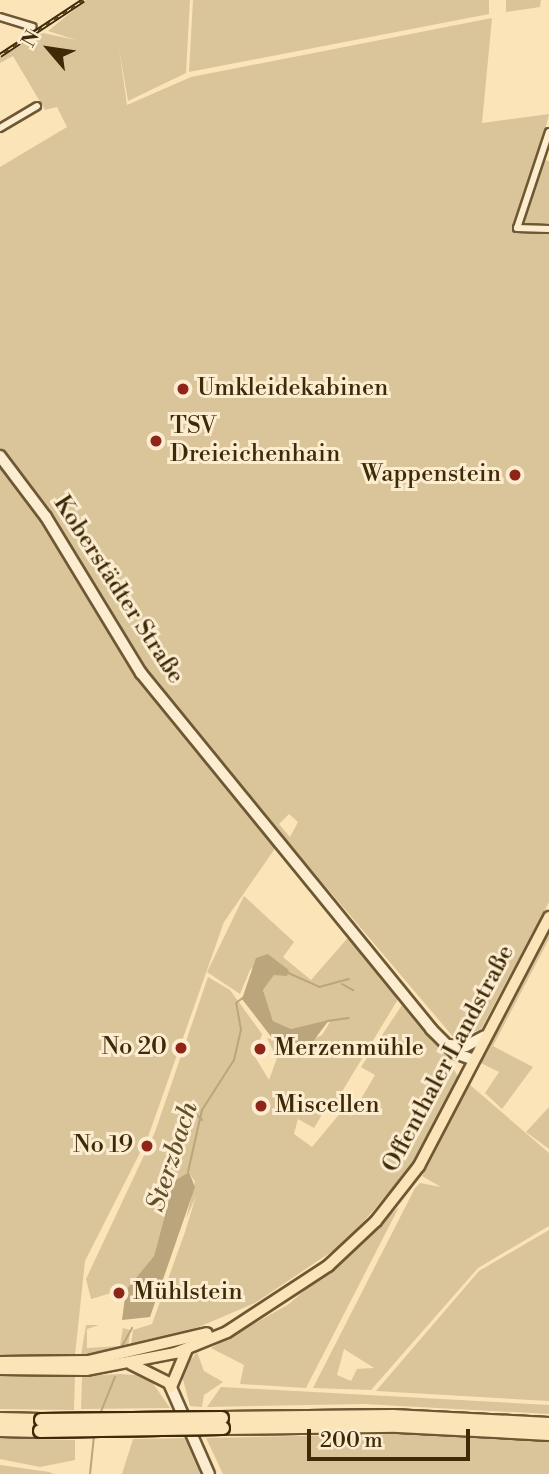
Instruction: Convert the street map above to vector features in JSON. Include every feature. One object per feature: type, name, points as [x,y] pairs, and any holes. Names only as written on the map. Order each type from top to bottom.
[{"type":"highway","points":[[0,1430],[41,1425],[223,1423],[406,1416],[549,1424]]},
{"type":"highway","points":[[0,1419],[41,1425]]},
{"type":"highway","points":[[223,1423],[398,1426],[549,1434]]},
{"type":"main road","name":"Offenthaler Landstraße","points":[[0,1369],[73,1367],[187,1349],[248,1318],[307,1282],[376,1222],[419,1166],[549,917]]},
{"type":"main road","name":"Offenthaler Landstraße","points":[[87,1365],[128,1363],[248,1318]]},
{"type":"main road","points":[[170,1385],[187,1349]]},
{"type":"main road","points":[[156,1353],[170,1385]]},
{"type":"main road","name":"Offenthaler Landstraße","points":[[0,1362],[73,1367]]},
{"type":"main road","points":[[128,1363],[170,1385]]},
{"type":"street","points":[[0,17],[33,27]]},
{"type":"street","points":[[0,128],[37,106]]},
{"type":"street","points":[[549,132],[517,228],[549,229]]},
{"type":"street","name":"Koberstädter Straße","points":[[0,456],[141,673],[449,1045]]},
{"type":"street","points":[[449,1045],[466,1046],[485,1037]]},
{"type":"street","points":[[449,1045],[474,1060]]},
{"type":"street","points":[[449,1045],[465,1077]]},
{"type":"street","points":[[170,1385],[209,1474]]},
{"type":"shaded area","points":[[86,0],[190,0],[186,73],[128,101],[119,48],[127,105],[191,77],[492,18],[482,123],[549,114],[538,159],[549,161],[549,902],[481,1029],[455,1039],[287,841],[278,844],[224,922],[148,1137],[85,1261],[75,1355],[0,1355],[0,167],[67,127],[57,107],[45,110],[13,56],[0,63],[0,57],[43,33],[76,40],[48,31]],"holes":[[[289,814],[298,822],[290,837],[279,824]]]},
{"type":"shaded area","points":[[193,0],[489,0],[489,14],[189,72]]},
{"type":"shaded area","points":[[506,0],[541,0],[540,7],[506,12]]},
{"type":"shaded area","points":[[244,896],[294,942],[283,957],[311,980],[352,933],[400,996],[332,1108],[327,1106],[314,1128],[298,1119],[294,1134],[312,1147],[342,1111],[351,1116],[375,1075],[361,1067],[402,1005],[442,1048],[458,1077],[413,1164],[346,1242],[255,1303],[180,1335],[131,1344],[133,1330],[152,1324],[185,1232],[196,1196],[186,1219],[195,1182],[189,1172],[174,1181],[154,1256],[128,1288],[91,1299],[86,1279],[155,1132],[208,977],[230,990],[262,1034],[255,1057],[269,1080],[277,1058],[267,1038],[298,1047],[322,1035],[330,1022],[291,1029],[273,1021],[263,990],[274,975],[289,970],[268,954],[250,970],[240,994],[207,972]]},
{"type":"shaded area","points":[[549,926],[549,939],[493,1046],[533,1067],[502,1109],[485,1093],[499,1072],[479,1062]]},
{"type":"shaded area","points":[[268,954],[289,970],[287,976],[274,975],[263,990],[273,1021],[291,1029],[329,1020],[312,1043],[276,1043],[242,999],[256,958]]},
{"type":"shaded area","points":[[469,1084],[549,1153],[549,1226],[478,1268],[371,1390],[313,1388],[415,1188],[420,1183],[441,1187],[422,1176]],"holes":[[[344,1349],[374,1368],[357,1369],[351,1381],[337,1375]]]},
{"type":"shaded area","points":[[549,1107],[549,1149],[526,1132]]},
{"type":"shaded area","points":[[189,1172],[195,1187],[150,1317],[122,1320],[126,1290],[154,1256],[174,1181]]},
{"type":"shaded area","points":[[399,1207],[306,1388],[240,1384],[244,1365],[211,1348],[289,1304]]},
{"type":"shaded area","points":[[549,1230],[549,1401],[376,1391],[479,1271]]},
{"type":"shaded area","points":[[86,1325],[99,1325],[87,1329],[87,1348],[120,1346],[123,1328],[130,1330],[128,1351],[81,1355]]},
{"type":"shaded area","points":[[197,1352],[204,1371],[223,1382],[204,1395],[202,1407],[190,1406],[181,1372]]},
{"type":"shaded area","points":[[0,1374],[75,1376],[74,1410],[0,1409]]},
{"type":"shaded area","points":[[82,1376],[148,1376],[170,1408],[81,1409]]},
{"type":"shaded area","points":[[221,1387],[549,1405],[549,1414],[364,1404],[207,1407]]},
{"type":"shaded area","points":[[439,1433],[549,1441],[549,1474],[223,1474],[206,1438]]},
{"type":"shaded area","points":[[0,1438],[75,1440],[75,1460],[40,1467],[0,1459]]},
{"type":"shaded area","points":[[190,1438],[203,1474],[122,1474],[133,1439]]},
{"type":"shaded area","points":[[0,1465],[49,1472],[54,1474],[0,1474]]},
{"type":"waterway","points":[[286,972],[319,987],[349,979]]},
{"type":"waterway","points":[[342,984],[353,990]]},
{"type":"waterway","name":"Sterzbach","points":[[188,1172],[202,1110],[234,1060],[241,1030],[236,1003],[244,997]]},
{"type":"waterway","points":[[327,1021],[349,1018]]},
{"type":"waterway","name":"Sterzbach","points":[[195,1113],[202,1120]]},
{"type":"waterway","name":"Sterzbach","points":[[121,1348],[132,1328]]},
{"type":"waterway","name":"Sterzbach","points":[[100,1414],[115,1377]]},
{"type":"waterway","name":"Sterzbach","points":[[90,1474],[94,1436]]},
{"type":"railway","points":[[0,55],[83,0]]},
{"type":"place","name":"Umkleidekabinen","points":[[183,389]]},
{"type":"place","name":"TSV Dreieichenhain","points":[[156,441]]},
{"type":"place","name":"Wappenstein","points":[[515,475]]},
{"type":"place","name":"No 20","points":[[181,1048]]},
{"type":"place","name":"Merzenmühle","points":[[260,1049]]},
{"type":"place","name":"Miscellen","points":[[261,1106]]},
{"type":"place","name":"No 19","points":[[147,1146]]},
{"type":"place","name":"Mühlstein","points":[[119,1293]]}]
